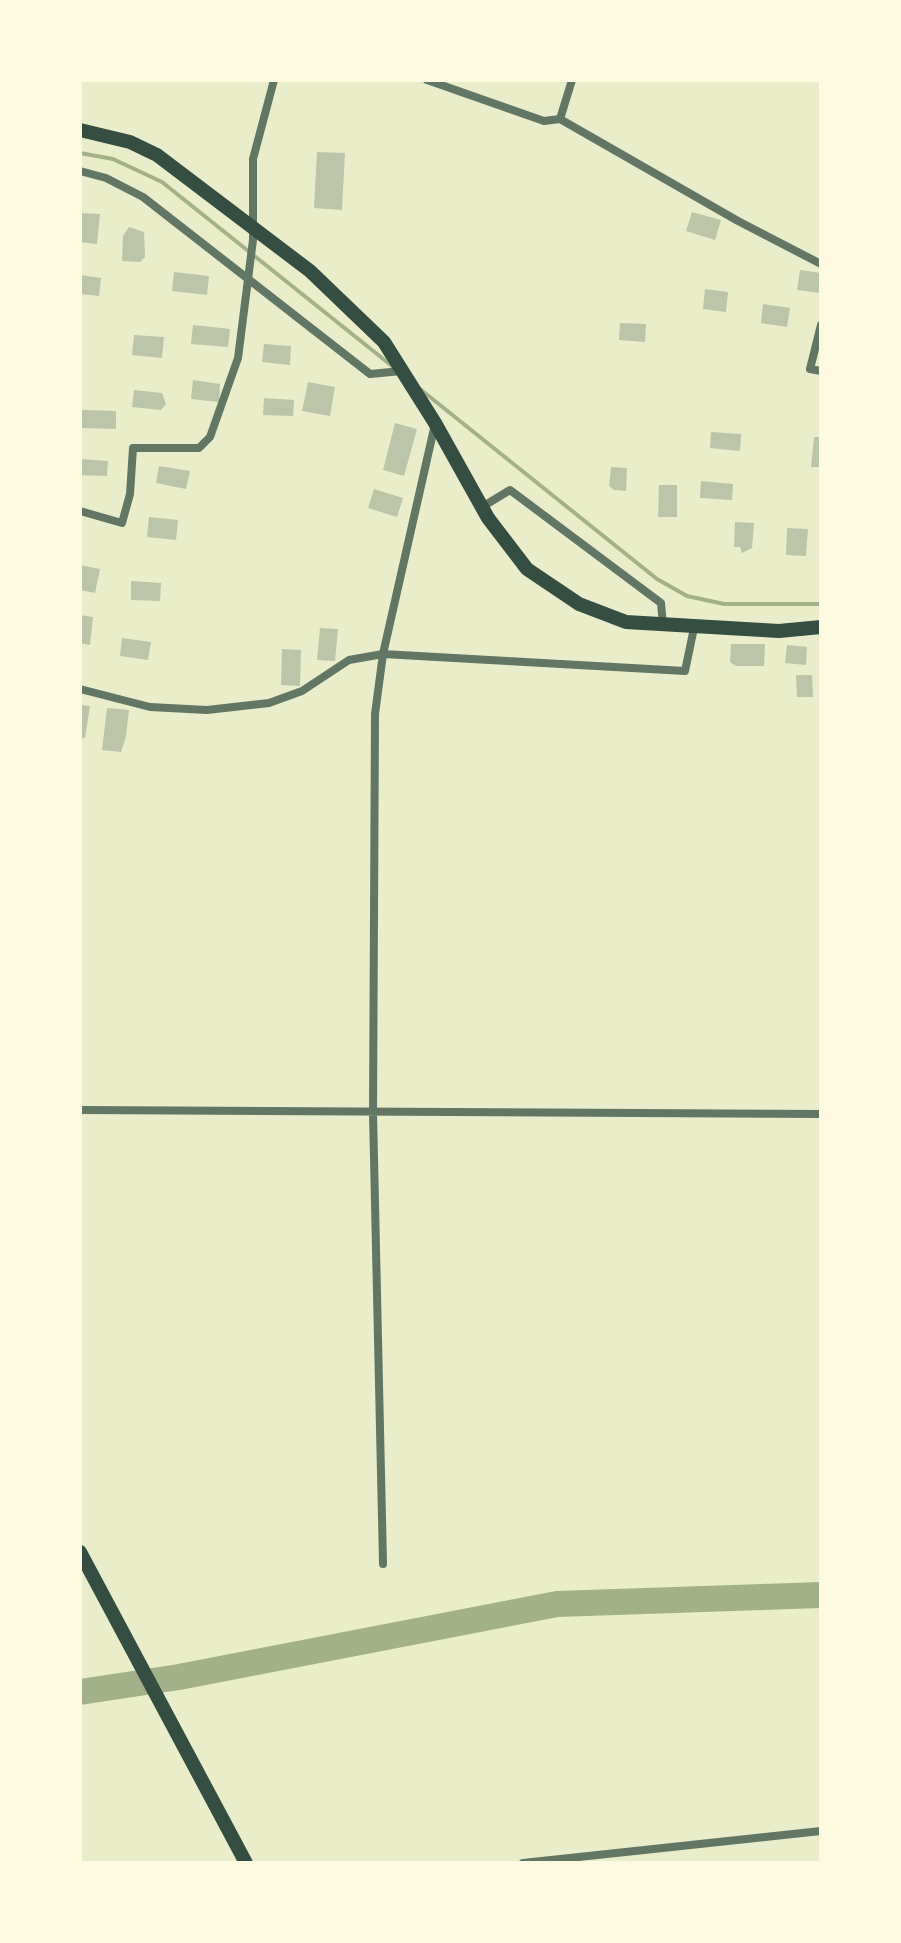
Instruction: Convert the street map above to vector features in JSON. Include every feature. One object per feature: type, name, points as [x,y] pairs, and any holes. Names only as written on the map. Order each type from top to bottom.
[{"type":"main road","points":[[80,130],[130,142],[157,155],[254,234],[310,271],[384,342],[435,423],[482,507],[527,569],[579,604],[626,622],[779,631],[821,627]]},
{"type":"main road","points":[[80,1552],[246,1863]]},
{"type":"street","points":[[80,511],[122,523],[130,494],[133,448],[199,448],[210,437],[238,358],[254,234],[253,159],[274,80]]},
{"type":"street","points":[[427,80],[544,121],[560,119],[738,221],[821,264]]},
{"type":"street","points":[[560,119],[572,80]]},
{"type":"street","points":[[80,171],[106,178],[143,197],[370,374],[402,371]]},
{"type":"street","points":[[821,325],[810,369],[821,371]]},
{"type":"street","points":[[383,1564],[373,1113],[375,714],[383,654],[435,423]]},
{"type":"street","points":[[482,507],[510,490],[661,603],[663,625]]},
{"type":"street","points":[[80,689],[150,707],[207,710],[269,703],[302,691],[349,660],[383,654],[685,671],[694,628]]},
{"type":"street","points":[[80,1110],[821,1114]]},
{"type":"street","points":[[523,1863],[821,1831]]},
{"type":"building","points":[[317,152],[345,153],[342,210],[314,208]]},
{"type":"building","points":[[692,212],[721,220],[715,240],[686,231]]},
{"type":"building","points":[[81,213],[100,214],[97,244],[80,242]]},
{"type":"building","points":[[129,227],[144,232],[145,257],[140,262],[122,261],[123,236]]},
{"type":"building","points":[[800,270],[821,273],[821,293],[797,290]]},
{"type":"building","points":[[174,272],[209,276],[207,295],[172,291]]},
{"type":"building","points":[[80,275],[101,278],[99,296],[80,294]]},
{"type":"building","points":[[705,289],[728,292],[726,312],[703,309]]},
{"type":"building","points":[[763,304],[790,308],[787,327],[761,323]]},
{"type":"building","points":[[620,323],[646,324],[645,342],[619,340]]},
{"type":"building","points":[[193,325],[230,329],[228,347],[191,344]]},
{"type":"building","points":[[134,335],[164,337],[162,358],[132,355]]},
{"type":"building","points":[[264,344],[291,346],[290,365],[262,362]]},
{"type":"building","points":[[193,380],[220,384],[219,402],[191,399]]},
{"type":"building","points":[[308,382],[335,387],[330,416],[302,411]]},
{"type":"building","points":[[134,390],[162,393],[166,404],[161,410],[132,407]]},
{"type":"building","points":[[264,398],[294,400],[293,416],[263,415]]},
{"type":"building","points":[[82,410],[116,411],[116,429],[81,428]]},
{"type":"building","points":[[395,423],[417,429],[404,476],[383,470]]},
{"type":"building","points":[[711,432],[741,434],[740,451],[710,448]]},
{"type":"building","points":[[814,437],[821,437],[821,467],[811,467]]},
{"type":"building","points":[[80,459],[108,461],[107,476],[80,475]]},
{"type":"building","points":[[159,466],[190,471],[186,489],[156,483]]},
{"type":"building","points":[[611,467],[627,468],[626,491],[614,490],[609,486]]},
{"type":"building","points":[[701,481],[733,484],[732,500],[700,498]]},
{"type":"building","points":[[659,485],[677,485],[677,517],[658,517]]},
{"type":"building","points":[[374,489],[403,498],[397,517],[368,508]]},
{"type":"building","points":[[149,517],[178,520],[176,540],[147,537]]},
{"type":"building","points":[[735,522],[754,523],[752,548],[742,553],[740,547],[734,547]]},
{"type":"building","points":[[787,528],[808,529],[806,556],[786,555]]},
{"type":"building","points":[[80,565],[100,569],[95,593],[80,590]]},
{"type":"building","points":[[131,581],[161,583],[160,601],[131,600]]},
{"type":"building","points":[[80,615],[93,617],[90,645],[80,643]]},
{"type":"building","points":[[320,628],[338,629],[335,661],[317,660]]},
{"type":"building","points":[[122,638],[151,642],[148,660],[120,656]]},
{"type":"building","points":[[731,644],[765,644],[764,666],[736,666],[730,662]]},
{"type":"building","points":[[787,645],[807,647],[806,665],[785,663]]},
{"type":"building","points":[[282,649],[301,650],[300,686],[281,685]]},
{"type":"building","points":[[796,675],[812,675],[813,697],[797,697]]},
{"type":"building","points":[[80,705],[90,706],[85,738],[80,738]]},
{"type":"building","points":[[107,708],[129,710],[121,752],[102,750]]},
{"type":"waterway","points":[[80,153],[113,159],[162,182],[392,366]]},
{"type":"waterway","points":[[420,389],[657,579],[687,596],[724,604],[821,604]]},
{"type":"waterway","points":[[80,1692],[179,1677],[557,1604],[821,1595]]}]
